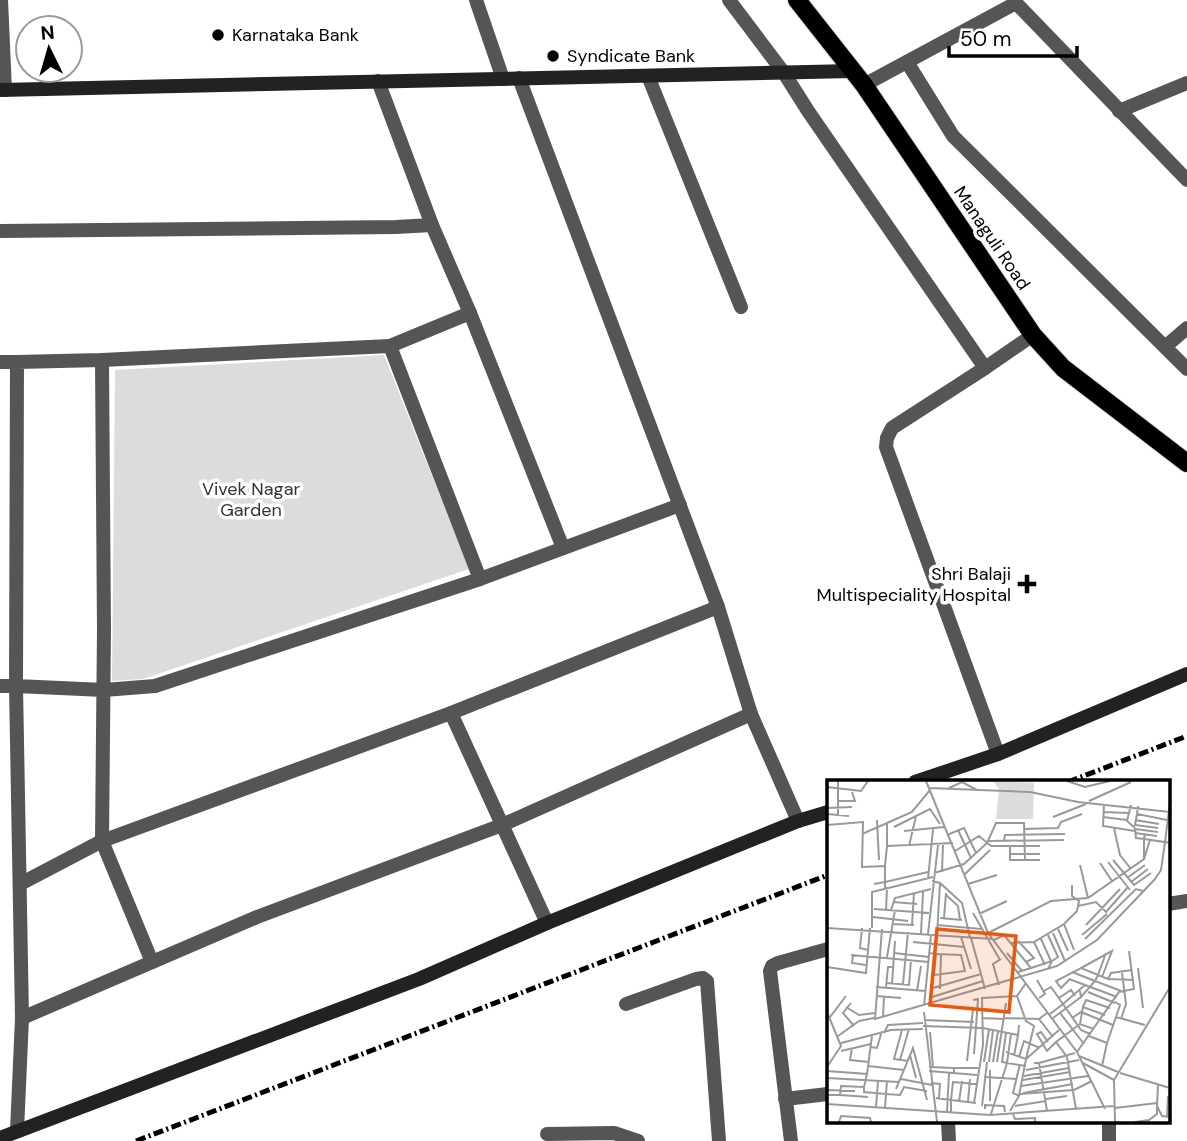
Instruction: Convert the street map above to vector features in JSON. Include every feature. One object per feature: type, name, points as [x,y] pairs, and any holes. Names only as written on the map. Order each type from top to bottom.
[{"type":"main road","name":"Managuli Road","points":[[798,1],[858,78],[1033,335],[1063,368],[1187,463]]},
{"type":"street","points":[[1,0],[2,90],[784,73],[858,78],[907,62],[1016,3],[1187,180]]},
{"type":"street","points":[[476,0],[503,79]]},
{"type":"street","points":[[729,0],[784,73],[985,369]]},
{"type":"street","points":[[907,62],[953,136],[1187,369]]},
{"type":"street","points":[[648,76],[741,307]]},
{"type":"street","points":[[519,78],[718,607],[751,714],[798,821]]},
{"type":"street","points":[[379,81],[432,225],[470,313],[563,548]]},
{"type":"street","points":[[1119,111],[1187,83]]},
{"type":"street","points":[[0,231],[432,225]]},
{"type":"street","points":[[0,362],[102,360],[390,346],[470,313]]},
{"type":"street","points":[[1166,346],[1187,328]]},
{"type":"street","points":[[998,754],[886,447],[892,428],[1033,335]]},
{"type":"street","points":[[390,346],[480,579]]},
{"type":"street","points":[[102,360],[102,841],[152,962]]},
{"type":"street","points":[[18,362],[16,686],[22,1018],[18,1131]]},
{"type":"street","points":[[0,686],[104,690],[155,686],[480,579],[680,505]]},
{"type":"street","points":[[20,884],[102,841],[451,713],[718,607]]},
{"type":"street","points":[[921,780],[998,754],[1187,674]]},
{"type":"street","points":[[451,713],[547,923]]},
{"type":"street","points":[[22,1018],[257,917],[502,825],[751,714]]},
{"type":"street","points":[[0,1138],[419,979],[547,923],[827,811]]},
{"type":"street","points":[[791,1141],[770,971],[772,966],[778,963],[827,949]]},
{"type":"street","points":[[626,1004],[696,979],[703,978],[708,981],[719,1141]]},
{"type":"street","points":[[785,1099],[827,1094]]},
{"type":"street","points":[[547,1134],[614,1133],[639,1141]]},
{"type":"green space","name":"Vivek Nagar Garden","points":[[384,355],[469,569],[143,679],[112,681],[115,370]]},
{"type":"railway","points":[[1073,780],[1187,736]]},
{"type":"railway","points":[[136,1141],[827,875]]},
{"type":"place","name":"Karnataka Bank","points":[[218,35]]},
{"type":"place","name":"Syndicate Bank","points":[[553,56]]},
{"type":"place","name":"Shri Balaji Multispeciality Hospital","points":[[1027,584]]}]
